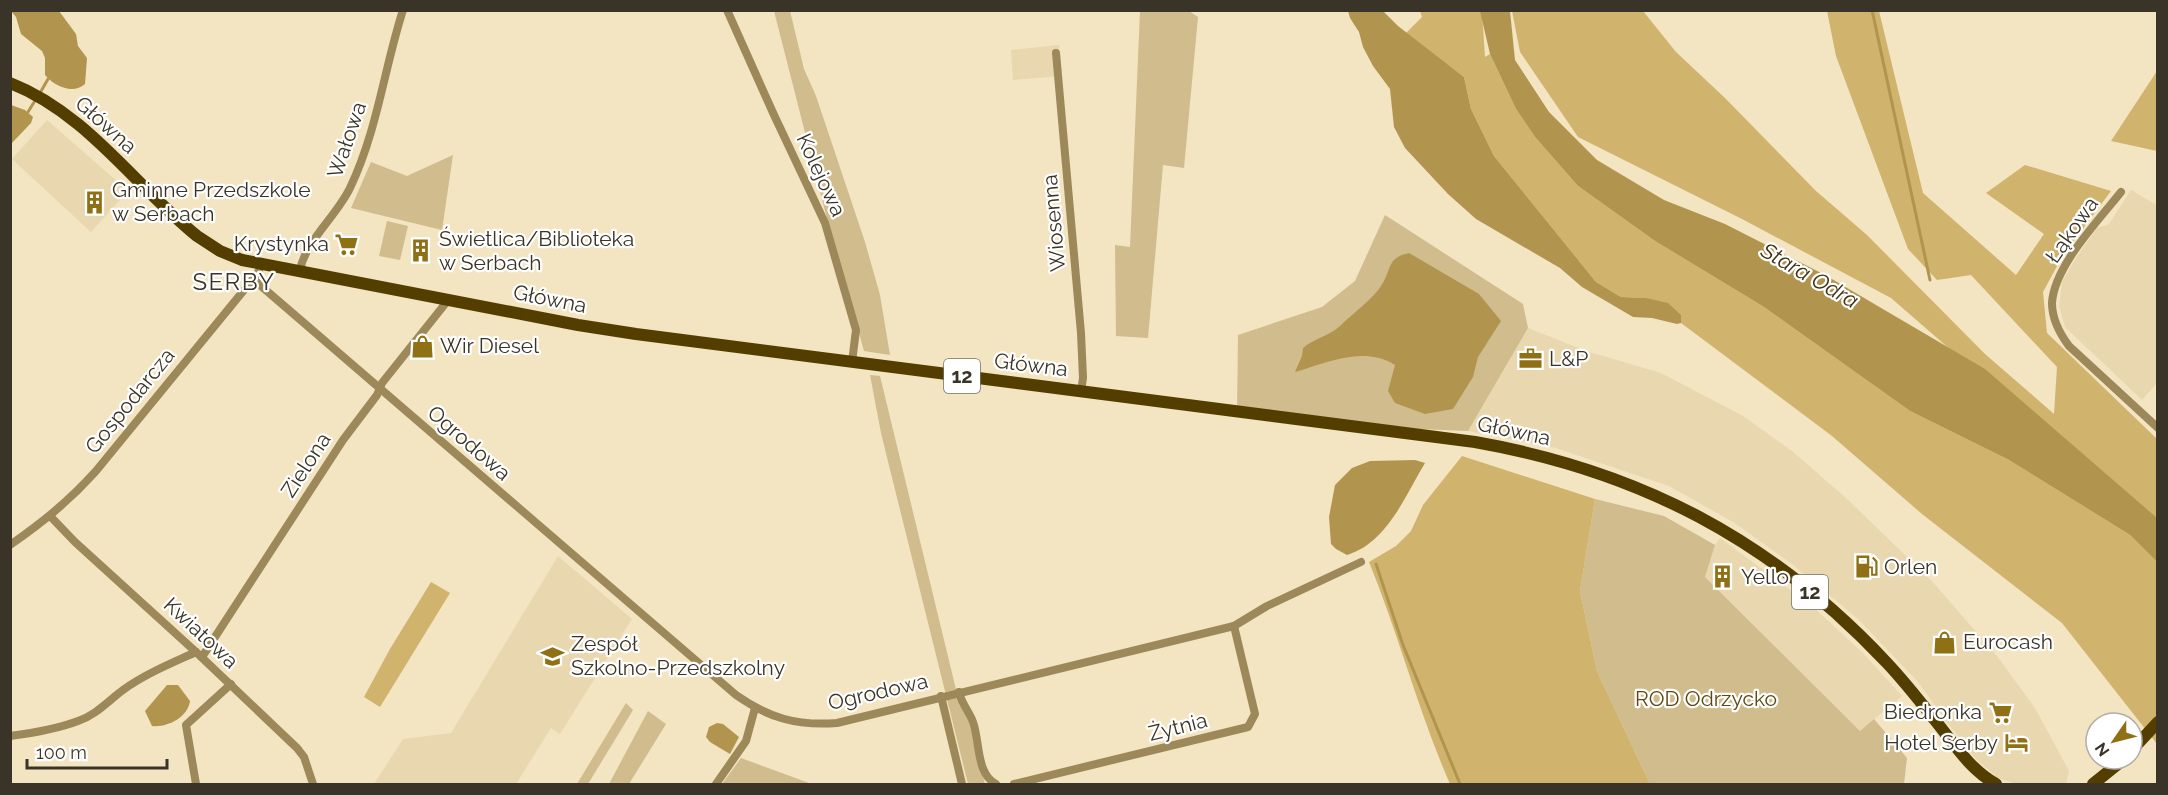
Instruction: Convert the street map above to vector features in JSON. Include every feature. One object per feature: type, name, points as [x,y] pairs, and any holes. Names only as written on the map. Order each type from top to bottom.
[{"type":"main road","name":"Główna","points":[[10,82],[38,95],[74,120],[197,236],[226,254],[260,263],[578,325],[1466,441],[1513,449],[1610,476],[1661,497],[1729,533],[1759,553],[1822,602],[1887,663],[1970,764],[1996,784]]},
{"type":"main road","points":[[2144,737],[2157,722]]},
{"type":"main road","points":[[2093,784],[2109,771]]},
{"type":"street","name":"Wałowa","points":[[300,270],[306,252],[336,213],[350,190],[363,158],[403,10]]},
{"type":"street","name":"Kolejowa","points":[[728,10],[765,96],[825,223],[856,330],[852,362]]},
{"type":"street","name":"Wiosenna","points":[[1056,53],[1078,298],[1083,378],[1081,391]]},
{"type":"street","name":"Łąkowa","points":[[2121,192],[2073,254],[2061,275],[2054,293],[2053,313],[2059,330],[2069,346],[2157,428]]},
{"type":"street","name":"Gospodarcza","points":[[10,545],[51,517],[70,500],[103,463],[253,279],[259,271],[260,263]]},
{"type":"street","name":"Ogrodowa","points":[[253,279],[736,695],[755,708],[778,718],[815,724],[837,723],[1234,626],[1267,606],[1361,562]]},
{"type":"street","name":"Zielona","points":[[199,655],[382,383],[449,299]]},
{"type":"street","name":"Kwiatowa","points":[[51,517],[297,748],[304,757],[313,784]]},
{"type":"street","name":"Żytnia","points":[[1014,784],[1248,728],[1255,714],[1234,626]]},
{"type":"street","points":[[10,736],[79,721],[104,706],[123,690],[154,672],[199,655]]},
{"type":"street","points":[[196,784],[186,725],[231,684]]},
{"type":"street","points":[[959,692],[963,705],[974,723],[986,776],[996,784]]},
{"type":"street","points":[[941,696],[962,784]]},
{"type":"street","points":[[716,784],[746,741],[755,708]]},
{"type":"shaded area","points":[[1420,11],[1482,11],[1485,57],[1490,54],[1516,109],[1535,137],[1578,186],[1655,241],[1764,307],[1910,411],[2009,460],[2130,535],[2157,562],[2157,744],[2144,727],[2144,711],[2131,711],[2062,623],[1922,514],[1832,436],[1681,323],[1681,315],[1646,298],[1621,297],[1596,282],[1494,156],[1471,109],[1464,77],[1406,33],[1422,17]]},
{"type":"shaded area","points":[[1512,11],[1643,11],[1676,52],[1725,98],[1816,191],[1867,235],[1985,354],[2054,414],[2057,367],[1971,275],[1937,280],[1908,249],[1836,56],[1827,11],[1879,11],[1923,193],[2016,275],[2044,234],[1986,193],[2025,165],[2111,191],[2063,255],[2043,292],[2047,333],[2157,439],[2157,529],[1891,298],[1742,219],[1578,137],[1520,52]]},
{"type":"shaded area","points":[[1059,45],[1062,76],[1013,80],[1011,50]]},
{"type":"shaded area","points":[[2157,71],[2157,151],[2111,141]]},
{"type":"shaded area","points":[[47,120],[128,191],[91,232],[12,159]]},
{"type":"shaded area","points":[[2131,190],[2157,205],[2157,383],[2142,400],[2065,327],[2059,306],[2062,282],[2076,258],[2097,228],[2109,224]]},
{"type":"shaded area","points":[[1528,328],[1586,351],[1661,373],[1743,416],[1792,451],[1846,498],[1931,580],[1997,656],[2035,708],[2069,771],[2066,784],[2016,784],[1998,778],[1976,759],[1918,682],[1858,619],[1792,564],[1733,522],[1669,486],[1556,448],[1468,431]]},
{"type":"shaded area","points":[[1462,456],[1595,499],[1580,591],[1597,671],[1650,784],[1450,784],[1428,729],[1369,562],[1396,546],[1411,531],[1423,505]]},
{"type":"shaded area","points":[[1720,538],[1812,606],[1864,654],[1902,696],[1860,731],[1705,577],[1715,545]]},
{"type":"shaded area","name":"Zespół Szkolno-Przedszkolny","points":[[558,556],[632,619],[560,734],[551,728],[516,784],[374,784],[403,739],[451,733]]},
{"type":"shaded area","points":[[431,582],[450,593],[380,707],[364,697]]},
{"type":"green space","points":[[774,11],[790,11],[804,69],[816,96],[865,242],[880,295],[890,355],[864,351],[825,211]]},
{"type":"green space","points":[[1140,11],[1189,11],[1198,17],[1184,168],[1163,165],[1148,338],[1116,336],[1115,245],[1130,247]]},
{"type":"green space","points":[[453,155],[442,230],[351,208],[371,162],[407,176]]},
{"type":"green space","points":[[1385,215],[1523,304],[1528,328],[1468,431],[1344,426],[1237,414],[1238,335],[1322,307],[1355,281]]},
{"type":"green space","points":[[387,221],[408,226],[400,260],[379,256]]},
{"type":"green space","points":[[870,375],[880,376],[960,706],[969,719],[985,784],[968,784],[881,433]]},
{"type":"green space","name":"ROD Odrzycko","points":[[1595,499],[1664,516],[1715,545],[1705,577],[1860,731],[1874,719],[1907,758],[1904,784],[1650,784],[1597,671],[1580,591]]},
{"type":"green space","points":[[626,703],[633,710],[588,784],[577,784]]},
{"type":"green space","points":[[648,711],[666,724],[629,784],[609,784]]},
{"type":"green space","points":[[741,758],[809,783],[809,784],[722,784]]},
{"type":"water","points":[[11,11],[59,11],[76,34],[78,46],[87,58],[85,84],[69,89],[58,86],[49,79],[45,75],[45,58],[42,51],[21,34],[16,17]]},
{"type":"water","points":[[1348,11],[1383,11],[1398,26],[1464,77],[1471,109],[1494,156],[1596,282],[1621,297],[1646,298],[1668,303],[1681,315],[1681,323],[1633,317],[1582,287],[1560,268],[1476,219],[1448,194],[1405,148],[1394,127],[1390,89],[1373,66]]},
{"type":"water","name":"Stara Odra","points":[[1480,11],[1510,11],[1515,60],[1549,112],[1597,160],[1664,200],[1725,224],[1825,275],[1985,369],[2157,518],[2157,562],[2130,535],[2009,460],[1910,411],[1764,307],[1655,241],[1578,186],[1535,137],[1516,109],[1490,54]]},
{"type":"water","points":[[11,105],[25,110],[33,117],[31,123],[11,144]]},
{"type":"water","points":[[1409,253],[1479,294],[1501,321],[1478,357],[1473,377],[1453,409],[1425,414],[1395,403],[1388,391],[1395,365],[1371,356],[1345,358],[1295,372],[1303,348],[1336,329],[1362,307],[1381,286],[1393,261]]},
{"type":"water","points":[[1415,460],[1425,463],[1394,517],[1384,529],[1361,549],[1347,555],[1336,549],[1331,544],[1329,517],[1335,485],[1352,468],[1370,461]]},
{"type":"water","points":[[167,685],[178,685],[190,701],[188,707],[176,720],[164,725],[152,726],[145,711]]},
{"type":"water","points":[[717,723],[723,724],[739,737],[730,754],[706,737],[709,727]]},
{"type":"waterway","points":[[1872,10],[1930,280]]},
{"type":"waterway","points":[[40,93],[48,79]]},
{"type":"waterway","points":[[28,112],[36,99]]},
{"type":"waterway","points":[[1376,564],[1403,645],[1460,784]]},
{"type":"place","name":"Gminne Przedszkole w Serbach","points":[[94,202]]},
{"type":"place","name":"Krystynka","points":[[347,244]]},
{"type":"place","name":"Świetlica/Biblioteka w Serbach","points":[[421,251]]},
{"type":"place","name":"Wir Diesel","points":[[422,346]]},
{"type":"place","name":"L&P","points":[[1531,359]]},
{"type":"place","name":"Orlen","points":[[1866,567]]},
{"type":"place","name":"Yello","points":[[1723,577]]},
{"type":"place","name":"Eurocash","points":[[1945,642]]},
{"type":"place","name":"Zespół Szkolno-Przedszkolny","points":[[553,656]]},
{"type":"place","name":"Biedronka","points":[[2000,712]]},
{"type":"place","name":"Hotel Serby","points":[[2016,743]]},
{"type":"district","name":"SERBY","points":[[234,282]]}]
